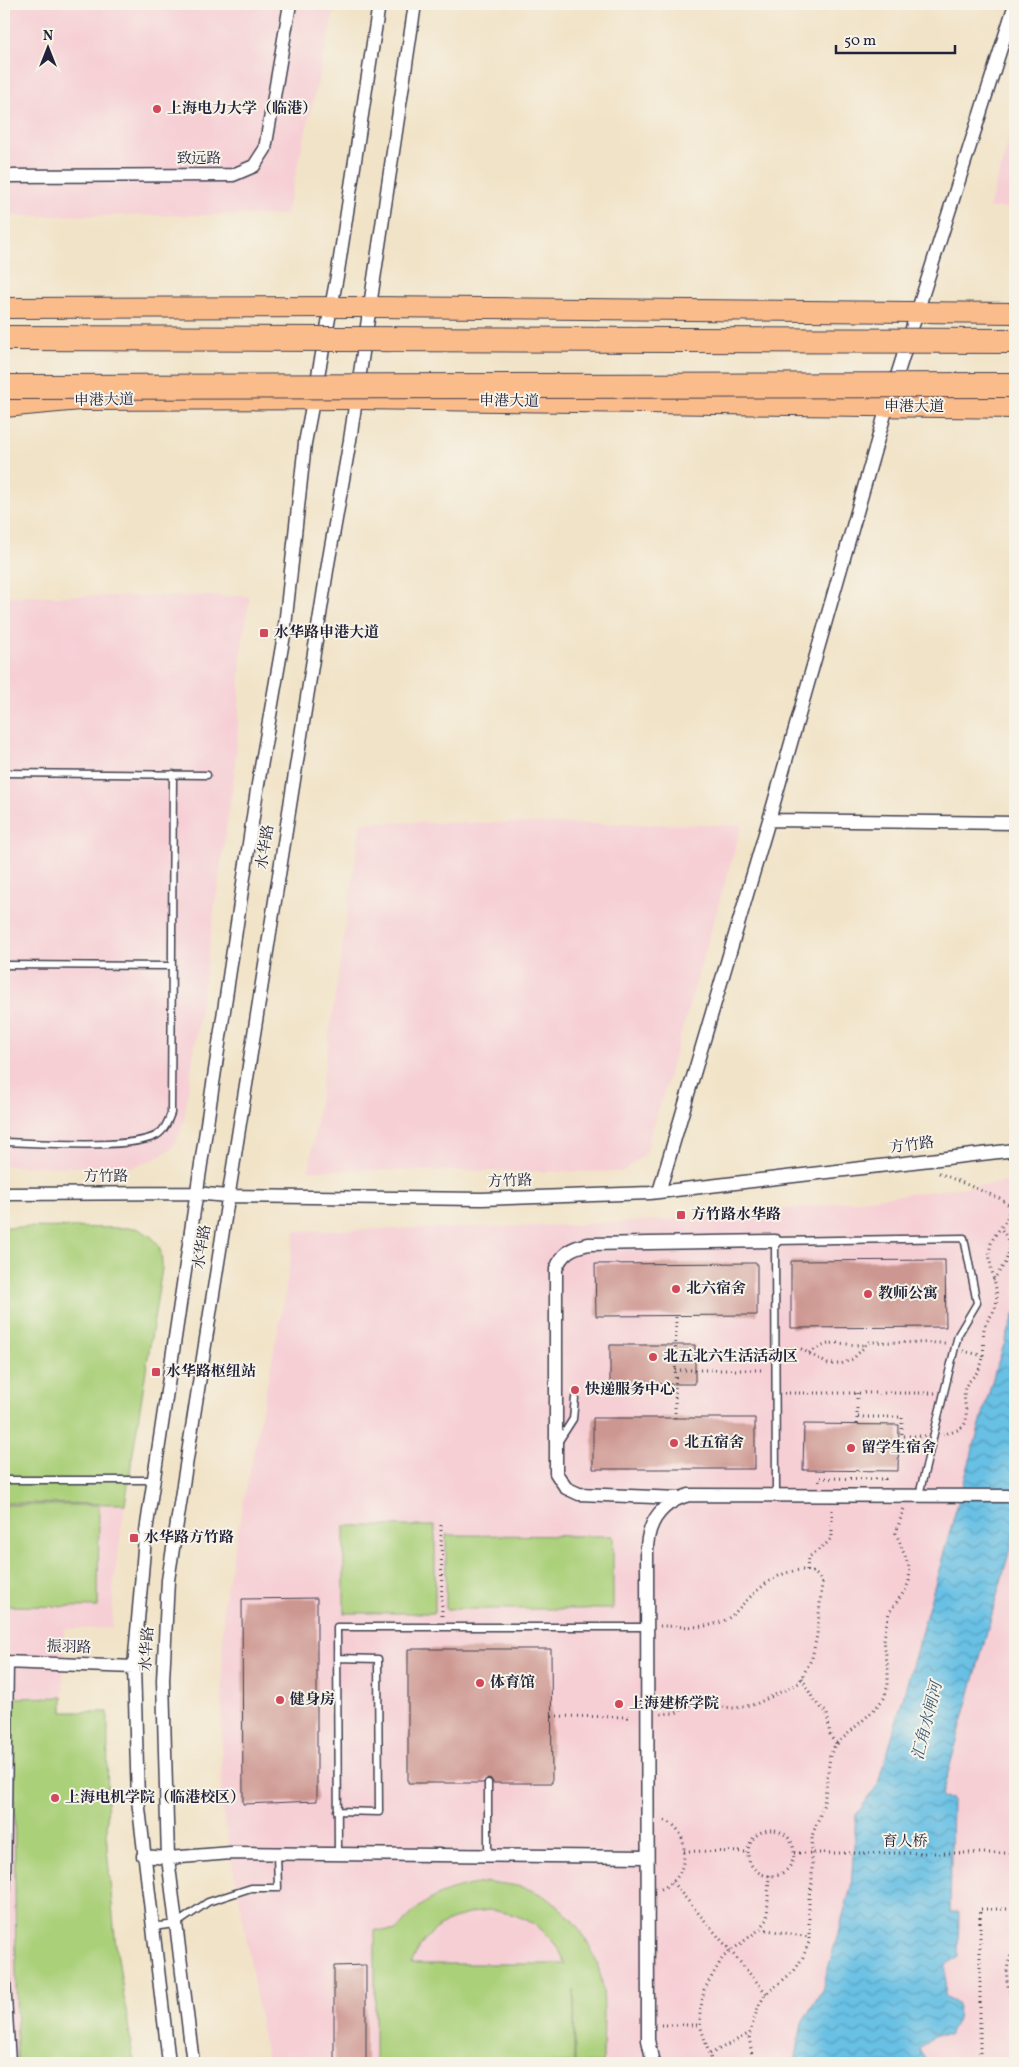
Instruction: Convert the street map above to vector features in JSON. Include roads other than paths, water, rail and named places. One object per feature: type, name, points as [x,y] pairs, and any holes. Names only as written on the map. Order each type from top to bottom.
[{"type":"highway","points":[[4,338],[1015,341]]},
{"type":"highway","points":[[4,387],[1015,385]]},
{"type":"main road","points":[[4,308],[370,307],[1015,312]]},
{"type":"main road","name":"申港大道","points":[[4,406],[80,400],[356,399],[1015,408]]},
{"type":"street","name":"致远路","points":[[4,176],[233,175],[254,166],[265,149],[290,4]]},
{"type":"street","name":"水华路","points":[[169,2063],[143,1856],[138,1800],[134,1667],[145,1538],[195,1193],[257,790],[284,636],[305,443],[330,307],[379,4]]},
{"type":"street","name":"水华路","points":[[193,2063],[168,1858],[163,1680],[168,1580],[227,1196],[328,564],[350,440],[415,4]]},
{"type":"street","points":[[659,1192],[887,407],[1015,4]]},
{"type":"street","points":[[768,820],[1015,823]]},
{"type":"street","name":"方竹路","points":[[4,1194],[195,1193],[227,1196],[482,1199],[659,1192],[1015,1150]]},
{"type":"street","points":[[775,1241],[588,1244],[572,1248],[564,1254],[556,1268],[556,1473],[566,1488],[579,1494],[679,1498],[700,1495],[1015,1496]]},
{"type":"street","points":[[653,2063],[648,2040],[646,1857],[648,1532],[658,1513],[679,1498]]},
{"type":"street","points":[[4,1890],[5,1662]]},
{"type":"street","name":"振羽路","points":[[5,1662],[134,1667]]},
{"type":"street","points":[[143,1856],[168,1858],[230,1853],[646,1857]]},
{"type":"street","points":[[4,1980],[9,2063]]},
{"type":"lane","points":[[4,774],[206,774]]},
{"type":"lane","points":[[4,1142],[121,1144],[150,1138],[166,1126],[171,1113],[173,774]]},
{"type":"lane","points":[[4,965],[172,966]]},
{"type":"lane","points":[[776,1495],[775,1241],[964,1238],[977,1304],[958,1335],[934,1436],[913,1495]]},
{"type":"lane","points":[[556,1445],[573,1419],[575,1398]]},
{"type":"lane","points":[[4,1480],[154,1480]]},
{"type":"lane","points":[[338,1854],[337,1627],[646,1627]]},
{"type":"lane","points":[[337,1658],[378,1659],[379,1812],[337,1811]]},
{"type":"lane","points":[[488,1783],[488,1856]]},
{"type":"lane","points":[[152,1927],[176,1924],[208,1902],[251,1888],[278,1888],[277,1854]]},
{"type":"water","name":"汇角水闸河","points":[[1015,1313],[1015,1531],[941,1798],[952,1799],[950,1912],[959,1912],[958,1956],[946,1965],[945,1997],[958,2004],[957,2022],[948,2036],[934,2036],[920,2049],[927,2063],[795,2063],[802,2023],[822,1990],[851,1887],[856,1815],[879,1783],[995,1371]]},
{"type":"place","name":"上海电力大学（临港）","points":[[157,109]]},
{"type":"place","name":"水华路申港大道","points":[[264,633]]},
{"type":"place","name":"方竹路水华路","points":[[681,1215]]},
{"type":"place","name":"北六宿舍","points":[[676,1289]]},
{"type":"place","name":"教师公寓","points":[[868,1294]]},
{"type":"place","name":"北五北六生活活动区","points":[[653,1357]]},
{"type":"place","name":"水华路枢纽站","points":[[156,1372]]},
{"type":"place","name":"快递服务中心","points":[[575,1390]]},
{"type":"place","name":"北五宿舍","points":[[674,1443]]},
{"type":"place","name":"留学生宿舍","points":[[851,1448]]},
{"type":"place","name":"水华路方竹路","points":[[134,1538]]},
{"type":"place","name":"体育馆","points":[[480,1683]]},
{"type":"place","name":"健身房","points":[[280,1700]]},
{"type":"place","name":"上海建桥学院","points":[[619,1704]]},
{"type":"place","name":"上海电机学院（临港校区）","points":[[55,1798]]}]
